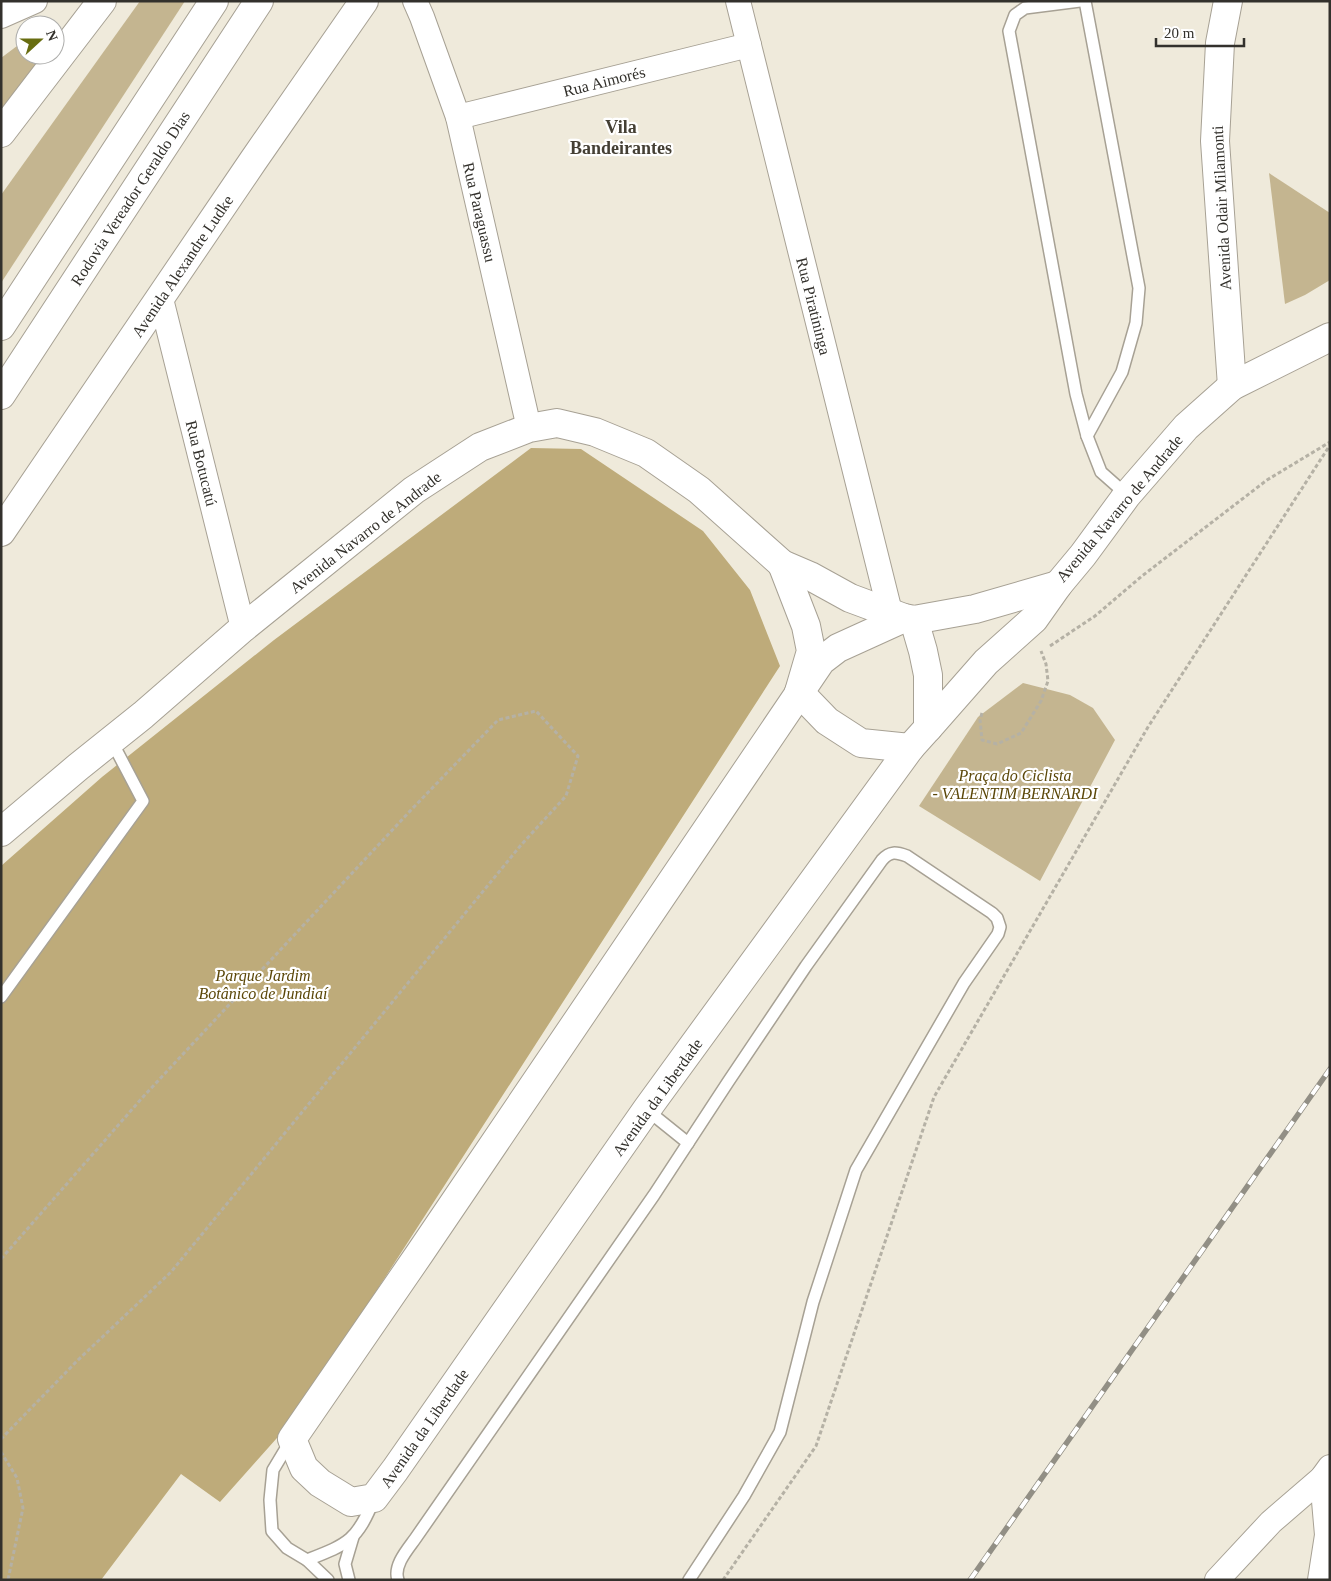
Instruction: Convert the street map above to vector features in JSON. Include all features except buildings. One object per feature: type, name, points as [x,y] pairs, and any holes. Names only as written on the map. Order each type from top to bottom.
[{"type":"main road","points":[[1,133],[102,1]]},
{"type":"main road","points":[[1,326],[214,1]]},
{"type":"main road","name":"Rodovia Vereador Geraldo Dias","points":[[1,396],[259,1]]},
{"type":"main road","name":"Avenida Alexandre Ludke","points":[[1,532],[364,1]]},
{"type":"main road","name":"Avenida Odair Milamonti","points":[[1228,1],[1220,43],[1215,141],[1232,386]]},
{"type":"main road","name":"Avenida Navarro de Andrade","points":[[1,832],[78,766],[143,715],[243,628],[414,490],[480,448],[529,428],[557,423],[595,432],[646,453],[699,490],[782,564],[810,576],[850,598],[903,617],[975,609],[1058,585],[1083,556],[1127,495],[1186,427],[1232,386],[1330,337]]},
{"type":"main road","points":[[782,564],[806,626],[811,651],[799,692]]},
{"type":"main road","name":"Avenida da Liberdade","points":[[292,1439],[304,1468],[320,1483],[351,1502],[374,1498],[407,1454],[647,1110],[919,738],[986,662],[1034,619],[1058,585]]},
{"type":"main road","points":[[292,1439],[420,1253],[799,692],[821,661],[838,648],[903,617],[923,651],[928,675],[919,738],[861,743],[827,721],[799,692]]},
{"type":"street","points":[[1,16],[35,1]]},
{"type":"street","name":"Rua Paraguassu","points":[[415,1],[458,117],[529,428]]},
{"type":"street","name":"Rua Piratininga","points":[[738,1],[903,617]]},
{"type":"street","name":"Rua Aimorés","points":[[458,117],[750,45]]},
{"type":"street","name":"Rua Botucatú","points":[[160,299],[243,628]]},
{"type":"street","points":[[1217,1580],[1271,1522],[1326,1473]]},
{"type":"street","points":[[1320,1580],[1326,1535],[1326,1473]]},
{"type":"lane","points":[[1080,1],[1025,8],[1015,15],[1009,30],[1076,394],[1087,436],[1101,472],[1127,495]]},
{"type":"lane","points":[[1085,1],[1139,288],[1136,323],[1122,372],[1087,436]]},
{"type":"lane","points":[[1,997],[143,801],[111,740]]},
{"type":"lane","points":[[398,1580],[396,1575],[400,1562],[414,1539],[632,1228],[806,966],[887,855],[896,852],[907,856],[997,918],[1000,927],[998,934],[964,983],[856,1170],[813,1302],[780,1432],[744,1496],[689,1580]]},
{"type":"lane","points":[[647,1110],[688,1143]]},
{"type":"lane","points":[[292,1439],[273,1470],[270,1500],[272,1530],[287,1548],[307,1560],[328,1580]]},
{"type":"lane","points":[[307,1560],[338,1548],[353,1537],[364,1522],[374,1498]]},
{"type":"lane","points":[[349,1580],[345,1564],[353,1537]]},
{"type":"path","points":[[982,711],[980,720],[982,740],[997,744],[1021,733],[1042,701],[1048,680],[1046,664],[1041,652],[1095,616],[1142,576],[1267,480],[1330,444]]},
{"type":"path","points":[[722,1580],[816,1446],[934,1097],[1148,727],[1330,444]]},
{"type":"path","points":[[1,1259],[142,1098],[410,810],[491,727],[498,720],[536,711],[578,756],[566,796],[521,845],[171,1272],[77,1361],[1,1439]]},
{"type":"path","points":[[1,1452],[17,1478],[23,1508],[8,1580]]},
{"type":"green space","points":[[140,1],[185,1],[1,283],[1,195]]},
{"type":"green space","points":[[15,48],[15,65],[37,65],[1,109],[1,58]]},
{"type":"green space","points":[[1269,173],[1330,213],[1330,280],[1285,304]]},
{"type":"green space","name":"Parque Jardim Botânico de Jundiaí","points":[[531,448],[581,449],[703,531],[750,590],[780,666],[293,1420],[220,1502],[181,1474],[101,1580],[1,1580],[1,866],[102,777],[274,640]]},
{"type":"green space","name":"Praça do Ciclista - VALENTIM BERNARDI","points":[[1023,683],[1070,695],[1093,708],[1115,740],[1040,881],[919,806],[978,717]]},
{"type":"railway","points":[[970,1580],[1330,1069]]},
{"type":"district","name":"Vila Bandeirantes","points":[[621,137]]}]
